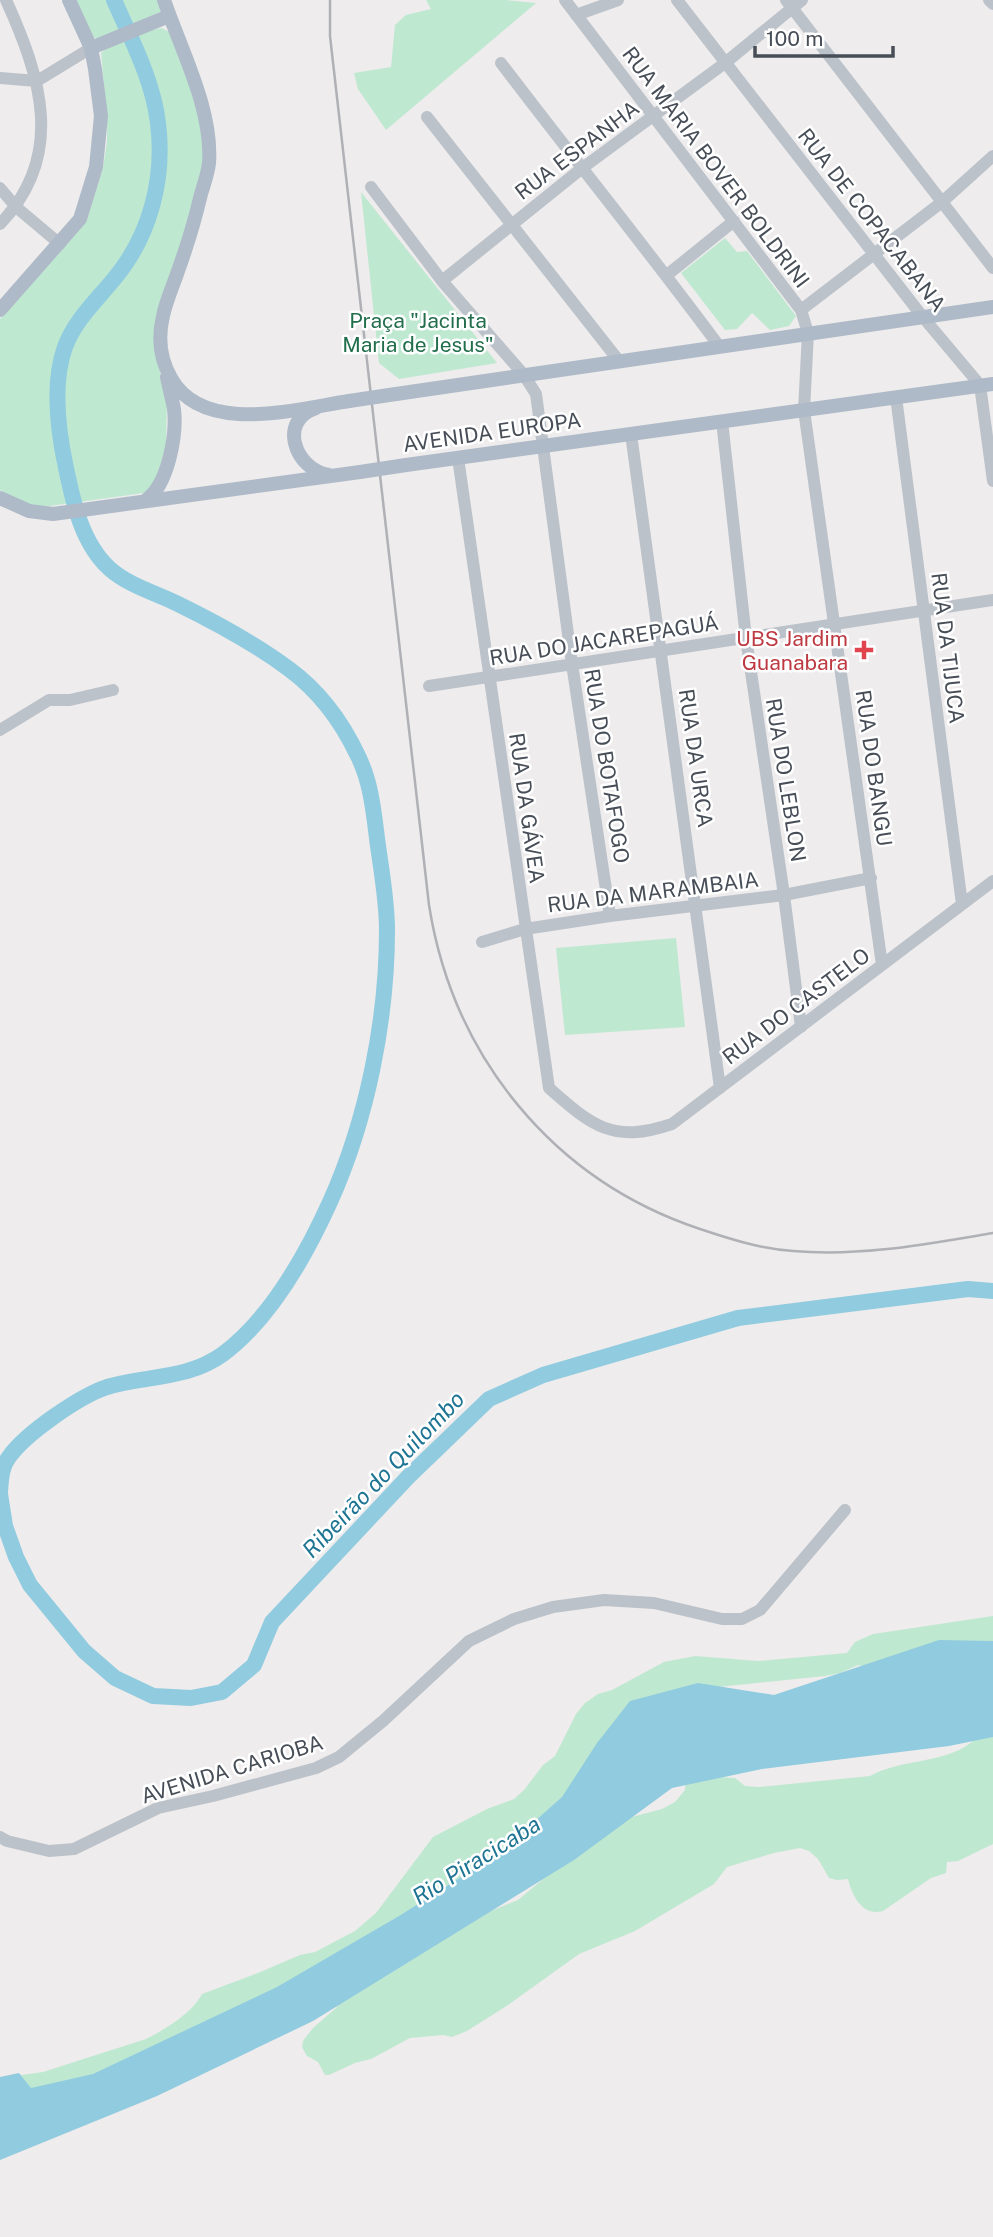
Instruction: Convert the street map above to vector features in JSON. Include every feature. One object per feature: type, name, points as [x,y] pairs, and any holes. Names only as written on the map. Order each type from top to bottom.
[{"type":"main road","points":[[0,310],[80,219],[89,196],[99,153],[101,116],[91,48],[69,0]]},
{"type":"main road","points":[[146,500],[153,495],[162,481],[173,434],[174,410],[160,344],[163,316],[197,213],[209,164],[208,129],[195,82],[164,0]]},
{"type":"main road","points":[[91,48],[169,16]]},
{"type":"main road","points":[[166,369],[176,387],[205,408],[225,413],[256,413],[993,307]]},
{"type":"main road","name":"AVENIDA EUROPA","points":[[0,498],[29,511],[41,513],[92,509],[986,384]]},
{"type":"main road","points":[[330,404],[302,416],[295,430],[295,439],[302,462],[317,472],[333,475]]},
{"type":"street","points":[[0,224],[16,207],[36,170],[43,132],[37,81],[6,0]]},
{"type":"street","name":"RUA MARIA BOVER BOLDRINI","points":[[565,0],[802,310],[808,333],[804,410]]},
{"type":"street","points":[[576,15],[618,0]]},
{"type":"street","name":"RUA DE COPACABANA","points":[[677,0],[922,316],[986,384]]},
{"type":"street","points":[[989,0],[993,4]]},
{"type":"street","points":[[793,3],[942,202],[979,240],[993,268]]},
{"type":"street","name":"RUA ESPANHA","points":[[442,281],[581,169],[725,63],[793,3]]},
{"type":"street","points":[[0,78],[37,81],[91,48]]},
{"type":"street","points":[[501,63],[581,169],[667,275],[719,346]]},
{"type":"street","points":[[427,117],[618,361]]},
{"type":"street","points":[[802,310],[942,202],[993,156]]},
{"type":"street","name":"RUA DO BOTAFOGO","points":[[371,187],[442,281],[524,375],[536,394],[572,664],[610,916]]},
{"type":"street","points":[[0,188],[16,207],[60,244]]},
{"type":"street","points":[[667,275],[734,221]]},
{"type":"street","points":[[986,384],[993,481]]},
{"type":"street","name":"RUA DA TIJUCA","points":[[896,397],[962,904]]},
{"type":"street","name":"RUA DO BANGU","points":[[804,410],[882,965]]},
{"type":"street","name":"RUA DO LEBLON","points":[[722,421],[746,638],[801,1027]]},
{"type":"street","name":"RUA DA URCA","points":[[631,434],[720,1088]]},
{"type":"street","name":"RUA DA GÁVEA","points":[[458,458],[549,1088],[592,1124],[611,1130]]},
{"type":"street","name":"RUA DO JACAREPAGUÁ","points":[[429,686],[993,600]]},
{"type":"street","points":[[0,730],[49,700],[70,700],[113,690]]},
{"type":"street","name":"RUA DA MARAMBAIA","points":[[482,942],[524,929],[784,895],[871,878]]},
{"type":"street","name":"RUA DO CASTELO","points":[[611,1130],[651,1131],[672,1124],[993,881]]},
{"type":"street","name":"AVENIDA CARIOBA","points":[[0,1837],[49,1851],[74,1849],[158,1808],[316,1768],[339,1757],[383,1721],[469,1641],[514,1619],[553,1607],[604,1600],[654,1603],[722,1619],[742,1619],[760,1610],[845,1510]]},
{"type":"green space","points":[[76,0],[158,0],[162,11],[100,40],[93,37]]},
{"type":"green space","points":[[426,0],[506,0],[536,3],[386,130],[358,89],[354,73],[391,67],[395,25],[406,15],[431,9]]},
{"type":"green space","points":[[162,28],[169,32],[189,84],[202,130],[204,163],[175,265],[160,371],[167,400],[166,446],[155,484],[144,493],[42,507],[25,504],[0,490],[0,319],[86,222],[103,168],[107,141],[101,53],[107,48]]},
{"type":"green space","name":"Praça \"Jacinta Maria de Jesus\"","points":[[361,192],[497,363],[399,379],[379,363]]},
{"type":"green space","points":[[725,238],[737,252],[747,251],[796,316],[789,326],[770,330],[752,313],[737,329],[725,330],[681,273]]},
{"type":"green space","points":[[676,938],[685,1027],[565,1035],[556,948]]},
{"type":"green space","points":[[993,1616],[993,1654],[871,1668],[858,1665],[825,1676],[680,1691],[563,1815],[390,1926],[152,2059],[39,2092],[0,2078],[43,2072],[146,2039],[185,2014],[202,1994],[300,1955],[315,1952],[355,1931],[376,1913],[433,1837],[487,1809],[514,1799],[524,1790],[543,1765],[555,1756],[576,1714],[585,1703],[664,1662],[695,1656],[758,1661],[847,1653],[855,1642],[873,1634]]},
{"type":"green space","points":[[993,1723],[993,1844],[958,1861],[947,1862],[946,1873],[931,1878],[883,1911],[864,1908],[852,1892],[848,1879],[829,1878],[818,1859],[809,1851],[800,1848],[774,1853],[727,1867],[714,1884],[635,1931],[579,1954],[467,2031],[452,2037],[443,2035],[410,2038],[371,2059],[329,2075],[325,2075],[318,2062],[307,2056],[302,2047],[303,2041],[313,2028],[336,2008],[350,1989],[427,1937],[518,1900],[566,1860],[628,1818],[662,1809],[675,1802],[685,1790],[686,1775],[735,1778],[745,1786],[759,1787],[870,1776],[891,1767],[959,1750]]},
{"type":"water","points":[[939,1640],[993,1641],[993,1737],[949,1746],[762,1769],[672,1788],[574,1860],[313,2021],[157,2096],[0,2160],[0,2077],[19,2073],[31,2088],[93,2074],[277,1987],[399,1916],[498,1854],[562,1797],[597,1743],[630,1701],[698,1683],[774,1695]]},
{"type":"waterway","name":"Ribeirão do Quilombo","points":[[0,1492],[6,1461],[17,1447],[54,1416],[107,1387],[181,1373],[209,1362],[240,1340],[285,1285],[330,1202],[355,1138],[379,1034],[386,964],[386,909],[372,800],[363,767],[337,719],[310,687],[262,650],[234,633],[117,575],[92,547],[76,508],[63,454],[59,423],[57,391],[61,361],[74,328],[127,262],[137,244],[152,206],[159,165],[158,123],[151,91],[114,0]]},
{"type":"waterway","name":"Ribeirão do Quilombo","points":[[0,1494],[5,1526],[30,1585],[84,1651],[115,1678],[153,1696],[191,1698],[222,1692],[254,1665],[272,1622],[408,1477],[489,1399],[543,1375],[738,1318],[968,1289],[993,1291]]},
{"type":"railway","points":[[330,0],[330,36],[429,905],[442,961],[461,1013],[487,1061],[518,1106],[556,1145],[599,1179],[647,1207],[700,1229],[757,1246],[818,1252],[893,1248],[993,1233]]},
{"type":"place","name":"UBS Jardim Guanabara","points":[[864,650]]},
{"type":"water label","name":"Rio Piracicaba","points":[[476,1860]]}]
